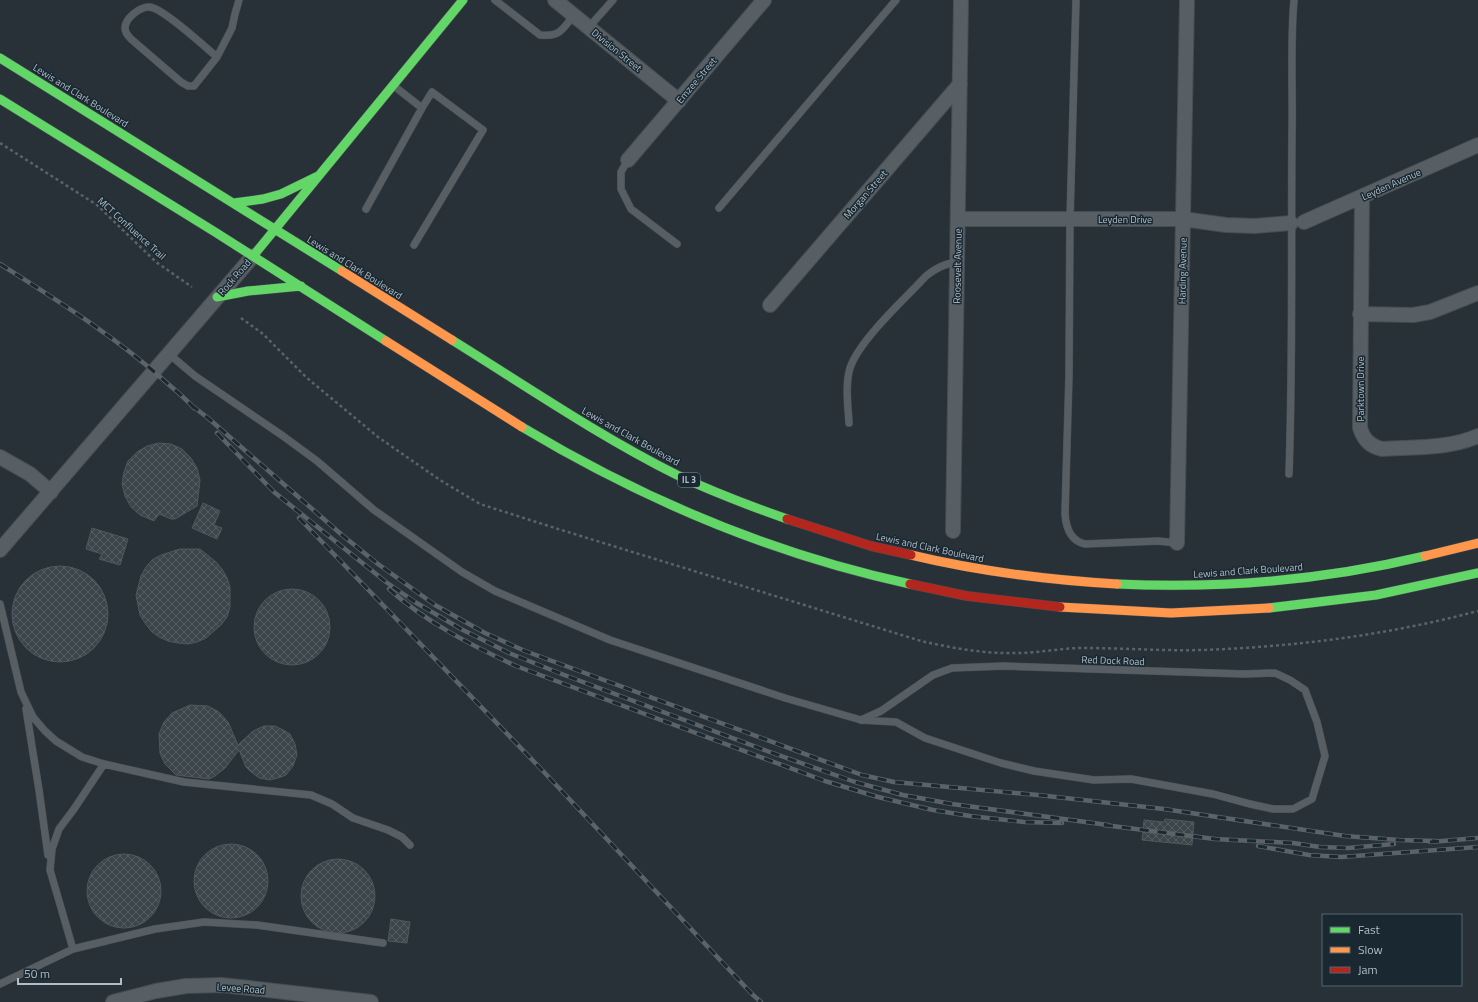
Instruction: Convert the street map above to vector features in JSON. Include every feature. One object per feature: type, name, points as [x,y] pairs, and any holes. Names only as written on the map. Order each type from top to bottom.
[{"type":"main road","name":"Rock Road","points":[[253,256],[392,85],[464,0]]},
{"type":"main road","name":"Lewis and Clark Boulevard","points":[[0,58],[578,419],[660,467],[766,512],[834,535],[945,563],[1023,576],[1100,584],[1167,586],[1281,580],[1349,571],[1422,557],[1478,543]]},
{"type":"main road","points":[[0,99],[301,286],[478,400],[540,438],[671,506],[729,530],[782,549],[836,566],[891,580],[948,592],[1018,604],[1073,610],[1136,613],[1202,613],[1267,610],[1320,604],[1381,595],[1478,573]]},
{"type":"main road","points":[[234,203],[263,199],[281,194],[318,176]]},
{"type":"main road","points":[[217,297],[255,289],[301,286]]},
{"type":"street","name":"Division Street","points":[[555,0],[678,101]]},
{"type":"street","name":"Emzee Street","points":[[628,160],[764,0]]},
{"type":"street","name":"Roosevelt Avenue","points":[[953,531],[961,0]]},
{"type":"street","name":"Harding Avenue","points":[[1177,543],[1187,0]]},
{"type":"street","name":"Morgan Street","points":[[770,305],[960,84]]},
{"type":"street","name":"Leyden Avenue","points":[[1297,222],[1362,197],[1478,145]]},
{"type":"street","name":"Parktown Drive","points":[[1362,197],[1360,314],[1360,428],[1362,436],[1374,447],[1382,449],[1447,446],[1478,436]]},
{"type":"street","name":"Leyden Drive","points":[[958,219],[1183,219],[1226,225],[1255,226],[1297,222]]},
{"type":"street","name":"Rock Road","points":[[0,550],[253,256]]},
{"type":"street","points":[[1360,314],[1413,315],[1430,312],[1478,293]]},
{"type":"street","points":[[0,457],[30,474],[51,492]]},
{"type":"street","name":"Levee Road","points":[[113,1002],[156,990],[186,986],[221,985],[371,1002]]},
{"type":"lane","points":[[217,57],[164,14],[154,8],[143,8],[135,12],[125,28],[130,39],[182,82],[188,86],[194,86],[217,57],[232,28],[234,14],[239,0]]},
{"type":"lane","points":[[495,0],[540,35],[549,36],[556,34],[563,29],[574,15]]},
{"type":"lane","points":[[589,28],[613,0]]},
{"type":"lane","points":[[719,208],[896,0]]},
{"type":"lane","points":[[1076,0],[1070,219],[1070,323],[1065,494],[1066,522],[1069,531],[1074,538],[1078,542],[1085,544],[1158,541],[1177,543]]},
{"type":"lane","points":[[1289,474],[1293,255],[1297,222],[1292,132],[1291,32],[1294,0]]},
{"type":"lane","points":[[392,85],[422,108]]},
{"type":"lane","points":[[366,209],[432,92],[483,130],[414,244]]},
{"type":"lane","points":[[628,160],[621,172],[621,189],[631,209],[677,244]]},
{"type":"lane","points":[[849,423],[848,380],[850,369],[860,350],[870,336],[926,276],[936,268],[945,264],[957,262]]},
{"type":"lane","points":[[169,354],[195,376],[316,461],[374,510],[462,572],[494,591],[610,640],[785,698],[861,720]]},
{"type":"lane","points":[[0,604],[25,703],[33,717],[45,731],[82,757],[104,764],[184,782],[311,795],[332,804],[352,818],[388,830],[402,837],[410,844]]},
{"type":"lane","name":"Red Dock Road","points":[[1004,666],[1244,674],[1275,673],[1290,680],[1305,690],[1317,722],[1324,756],[1312,799],[1293,809],[1273,809],[1213,794],[1131,779],[1094,780],[1034,771],[925,738],[896,722],[861,720],[881,711],[933,675],[952,668],[1004,666]]},
{"type":"lane","points":[[25,703],[50,870],[74,949]]},
{"type":"lane","points":[[50,870],[52,849],[59,829],[104,764]]},
{"type":"lane","points":[[0,984],[74,949],[155,929],[204,922],[257,925],[383,943]]},
{"type":"path","name":"MCT Confluence Trail","points":[[0,143],[97,205],[156,262],[192,287]]},
{"type":"building","points":[[159,443],[171,444],[182,449],[191,458],[197,468],[200,480],[197,506],[175,519],[159,514],[154,521],[140,515],[131,507],[125,496],[122,484],[128,461],[137,452],[147,446]]},
{"type":"building","points":[[203,503],[220,511],[214,525],[222,528],[217,539],[192,528]]},
{"type":"building","points":[[92,528],[128,539],[120,565],[99,559],[102,554],[86,549]]},
{"type":"building","points":[[180,549],[200,549],[222,569],[230,587],[230,607],[227,617],[221,625],[206,638],[188,644],[168,641],[151,631],[140,615],[136,595],[141,576],[152,560],[161,555]]},
{"type":"building","points":[[60,566],[78,569],[94,580],[105,596],[108,614],[105,632],[94,648],[78,659],[60,662],[42,659],[26,648],[15,632],[12,614],[15,596],[26,580],[42,569]]},
{"type":"building","points":[[292,589],[306,592],[319,600],[327,613],[330,627],[327,641],[319,654],[306,662],[292,665],[278,662],[265,654],[257,641],[254,627],[257,613],[265,600],[278,592]]},
{"type":"building","points":[[190,705],[208,706],[219,712],[228,722],[238,745],[253,731],[264,726],[275,726],[285,731],[290,734],[295,744],[297,755],[293,766],[286,775],[281,777],[270,780],[259,778],[246,767],[239,750],[225,768],[209,779],[176,775],[165,764],[160,753],[159,734],[164,722],[172,713]]},
{"type":"building","points":[[1165,819],[1194,822],[1192,845],[1142,840],[1144,820],[1164,822]]},
{"type":"building","points":[[231,844],[245,847],[257,855],[265,867],[268,881],[265,895],[257,907],[245,915],[231,918],[217,915],[205,907],[197,895],[194,881],[197,867],[205,855],[217,847]]},
{"type":"building","points":[[124,854],[138,857],[150,865],[158,877],[161,891],[158,905],[150,917],[138,925],[124,928],[110,925],[98,917],[90,905],[87,891],[90,877],[98,865],[110,857]]},
{"type":"building","points":[[338,859],[359,865],[369,875],[375,896],[369,917],[359,927],[338,933],[317,927],[307,917],[301,896],[307,875],[317,865]]},
{"type":"building","points":[[391,919],[410,922],[407,943],[388,941]]},
{"type":"railway","points":[[0,264],[65,306],[128,350],[194,408]]},
{"type":"railway","points":[[191,405],[208,418],[342,535],[378,564],[435,605],[485,633],[525,651],[862,775],[894,782],[1038,795],[1164,809],[1345,836],[1436,841]]},
{"type":"railway","points":[[217,433],[274,492],[386,582],[415,602],[461,629],[509,653],[767,751],[855,782],[903,795],[952,804],[1108,825]]},
{"type":"railway","points":[[299,518],[543,771],[761,1002]]},
{"type":"railway","points":[[389,589],[434,623],[516,666],[825,781],[878,797],[933,810],[1024,822],[1062,823]]},
{"type":"railway","points":[[1104,825],[1215,839],[1293,843],[1320,847],[1348,848],[1394,844]]},
{"type":"railway","points":[[1430,842],[1478,838]]},
{"type":"railway","points":[[1258,846],[1309,855],[1341,857],[1478,847]]},
{"type":"traffic: fast","points":[[253,256],[463,0]]},
{"type":"traffic: fast","points":[[0,58],[342,271]]},
{"type":"traffic: fast","points":[[0,99],[215,232],[386,341]]},
{"type":"traffic: fast","points":[[234,203],[263,199],[281,194],[318,176]]},
{"type":"traffic: fast","points":[[217,297],[248,291],[301,286]]},
{"type":"traffic: fast","points":[[452,340],[563,410],[648,460],[704,487],[787,519]]},
{"type":"traffic: fast","points":[[522,427],[615,478],[710,522],[808,557],[858,572],[910,584]]},
{"type":"traffic: fast","points":[[1117,584],[1195,585],[1272,581],[1349,571],[1425,556]]},
{"type":"traffic: fast","points":[[1269,608],[1376,595],[1478,573]]},
{"type":"traffic: slow","points":[[342,271],[452,340]]},
{"type":"traffic: slow","points":[[386,341],[522,427]]},
{"type":"traffic: slow","points":[[1425,556],[1478,543]]},
{"type":"traffic: slow","points":[[911,555],[962,566],[1013,574],[1117,584]]},
{"type":"traffic: slow","points":[[1060,607],[1171,613],[1269,608]]},
{"type":"traffic: jam","points":[[787,519],[871,546],[911,555]]},
{"type":"traffic: jam","points":[[910,584],[967,596],[1060,607]]}]
